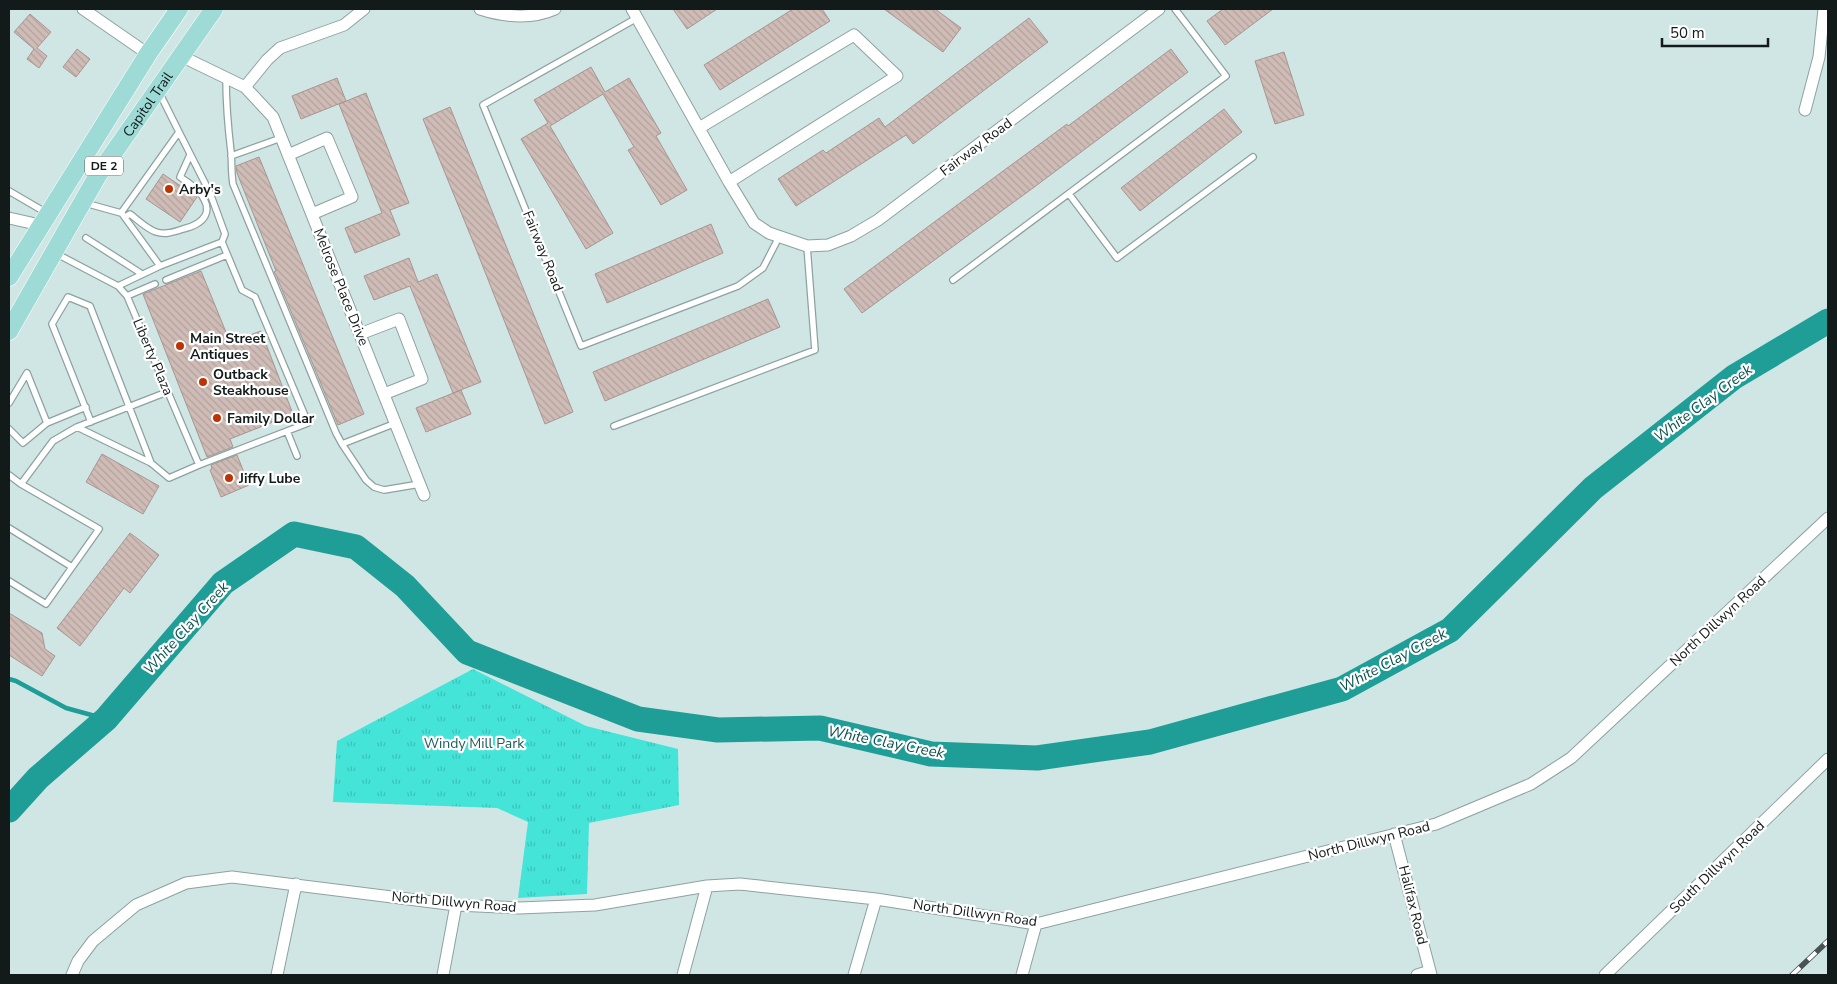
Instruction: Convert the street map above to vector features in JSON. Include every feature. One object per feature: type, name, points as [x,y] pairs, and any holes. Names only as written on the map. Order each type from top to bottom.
[{"type":"main road","name":"Capitol Trail","points":[[9,277],[148,54],[179,9]]},
{"type":"main road","name":"Capitol Trail","points":[[9,331],[98,175],[214,9]]},
{"type":"street","points":[[83,9],[148,54]]},
{"type":"street","points":[[245,87],[267,60],[280,48],[344,25],[364,9]]},
{"type":"street","points":[[480,9],[503,16],[526,16],[555,9]]},
{"type":"street","name":"Fairway Road","points":[[634,13],[754,223],[779,237],[807,246],[828,245],[851,236],[878,220],[1159,9]]},
{"type":"street","points":[[1805,110],[1818,57],[1824,9]]},
{"type":"street","points":[[699,128],[854,35],[897,76],[729,182]]},
{"type":"street","name":"Melrose Place Drive","points":[[181,56],[245,87],[273,117],[424,495]]},
{"type":"street","points":[[288,155],[327,138],[352,197],[312,214]]},
{"type":"street","points":[[9,218],[44,219]]},
{"type":"street","points":[[360,334],[399,319],[422,379],[384,394]]},
{"type":"street","name":"North Dillwyn Road","points":[[72,975],[78,961],[93,941],[136,905],[186,883],[232,876],[456,904],[519,908],[595,905],[706,886],[740,884],[876,899],[1036,924],[1436,824],[1531,784],[1571,758],[1828,518]]},
{"type":"street","name":"South Dillwyn Road","points":[[1605,975],[1828,759]]},
{"type":"street","name":"Halifax Road","points":[[1394,834],[1431,973]]},
{"type":"street","points":[[277,975],[296,884]]},
{"type":"street","points":[[683,975],[706,886]]},
{"type":"street","points":[[854,975],[876,899]]},
{"type":"street","points":[[443,975],[456,904]]},
{"type":"street","points":[[1022,975],[1036,924]]},
{"type":"street","points":[[1417,975],[1431,973]]},
{"type":"lane","points":[[953,280],[1226,76],[1175,9]]},
{"type":"lane","name":"Fairway Road","points":[[634,13],[484,105],[582,346],[738,286],[762,268],[779,237]]},
{"type":"lane","points":[[226,77],[226,111],[231,156],[230,170],[233,184],[336,433],[366,480],[374,488],[384,490],[420,484]]},
{"type":"lane","points":[[77,427],[151,463],[169,478],[308,423],[255,296],[242,290],[222,242],[225,234],[210,193],[158,89]]},
{"type":"lane","points":[[123,215],[180,132]]},
{"type":"lane","points":[[231,156],[281,138]]},
{"type":"lane","points":[[83,203],[123,215],[130,214],[153,231],[161,233],[193,227],[203,220],[207,214],[207,208],[198,191],[180,177],[190,155]]},
{"type":"lane","points":[[1069,194],[1116,258],[1253,157]]},
{"type":"lane","points":[[9,191],[44,219]]},
{"type":"lane","points":[[123,215],[160,266]]},
{"type":"lane","points":[[86,238],[142,274]]},
{"type":"lane","points":[[118,286],[160,266],[222,242]]},
{"type":"lane","points":[[614,426],[815,350],[807,246]]},
{"type":"lane","name":"Liberty Plaza","points":[[55,253],[118,286],[127,296],[199,465]]},
{"type":"lane","points":[[166,280],[227,255]]},
{"type":"lane","points":[[127,296],[155,284]]},
{"type":"lane","points":[[91,422],[52,324],[68,297],[90,306],[151,463]]},
{"type":"lane","points":[[9,403],[28,373],[46,423]]},
{"type":"lane","points":[[21,484],[52,441],[77,427],[168,392]]},
{"type":"lane","points":[[9,429],[23,443],[46,423],[86,407]]},
{"type":"lane","points":[[342,444],[396,423]]},
{"type":"lane","points":[[287,431],[298,456]]},
{"type":"lane","points":[[9,475],[21,484],[99,529],[46,604],[9,581]]},
{"type":"lane","points":[[9,528],[72,567]]},
{"type":"green space","name":"Windy Mill Park","points":[[473,669],[586,726],[678,749],[679,805],[589,823],[587,894],[518,898],[528,822],[497,808],[333,802],[337,741]]},
{"type":"building","points":[[673,9],[717,9],[687,29]]},
{"type":"building","points":[[793,9],[822,9],[830,21],[720,90],[704,65]]},
{"type":"building","points":[[884,9],[935,9],[961,28],[943,52]]},
{"type":"building","points":[[1223,9],[1273,9],[1225,45],[1207,21]]},
{"type":"building","points":[[30,14],[51,32],[37,48],[47,56],[39,68],[27,59],[34,49],[14,32]]},
{"type":"building","points":[[1029,18],[1048,42],[913,144],[906,135],[796,206],[778,179],[823,150],[826,153],[879,118],[885,127]]},
{"type":"building","points":[[77,49],[90,59],[76,77],[63,67]]},
{"type":"building","points":[[1171,49],[1188,72],[862,313],[844,289]]},
{"type":"building","points":[[1284,52],[1304,115],[1275,124],[1255,61]]},
{"type":"building","points":[[591,67],[605,92],[629,78],[661,133],[656,136],[687,190],[661,205],[628,150],[634,147],[603,94],[550,126],[613,233],[586,249],[521,139],[548,123],[534,100]]},
{"type":"building","points":[[337,78],[346,101],[301,119],[292,96]]},
{"type":"building","points":[[366,93],[409,203],[390,210],[400,235],[355,253],[345,228],[382,213],[339,104]]},
{"type":"building","points":[[450,107],[573,412],[545,424],[423,119]]},
{"type":"building","points":[[1224,109],[1242,132],[1140,211],[1121,188]]},
{"type":"building","points":[[259,157],[364,414],[338,425],[274,272],[276,271],[237,173],[236,166]]},
{"type":"building","name":"Arby's","points":[[163,174],[197,197],[180,222],[146,199]]},
{"type":"building","points":[[711,224],[723,253],[607,303],[595,274]]},
{"type":"building","points":[[409,258],[418,282],[437,274],[481,382],[453,393],[410,286],[374,300],[364,276]]},
{"type":"building","points":[[201,271],[230,342],[261,331],[293,414],[230,439],[233,447],[207,457],[143,294]]},
{"type":"building","points":[[768,299],[780,327],[605,401],[593,372]]},
{"type":"building","points":[[461,390],[471,414],[426,432],[416,408]]},
{"type":"building","points":[[102,454],[159,486],[143,514],[86,482]]},
{"type":"building","name":"Jiffy Lube","points":[[237,455],[249,485],[221,497],[210,470],[212,469],[211,465]]},
{"type":"building","points":[[130,533],[159,555],[130,593],[124,588],[80,646],[57,628]]},
{"type":"building","points":[[9,613],[42,633],[45,649],[55,656],[42,676],[9,655]]},
{"type":"waterway","name":"White Clay Creek","points":[[9,810],[38,778],[106,719],[223,583],[294,534],[356,547],[405,586],[467,652],[638,719],[718,730],[820,728],[931,754],[1037,758],[1150,742],[1342,689],[1450,630],[1593,488],[1734,377],[1828,321]]},
{"type":"waterway","points":[[9,679],[66,708],[106,719]]},
{"type":"railway","points":[[1792,975],[1828,941]]},
{"type":"place","name":"Arby's","points":[[169,189]]},
{"type":"place","name":"Main Street Antiques","points":[[180,346]]},
{"type":"place","name":"Outback Steakhouse","points":[[203,382]]},
{"type":"place","name":"Family Dollar","points":[[217,418]]},
{"type":"place","name":"Jiffy Lube","points":[[229,478]]}]
